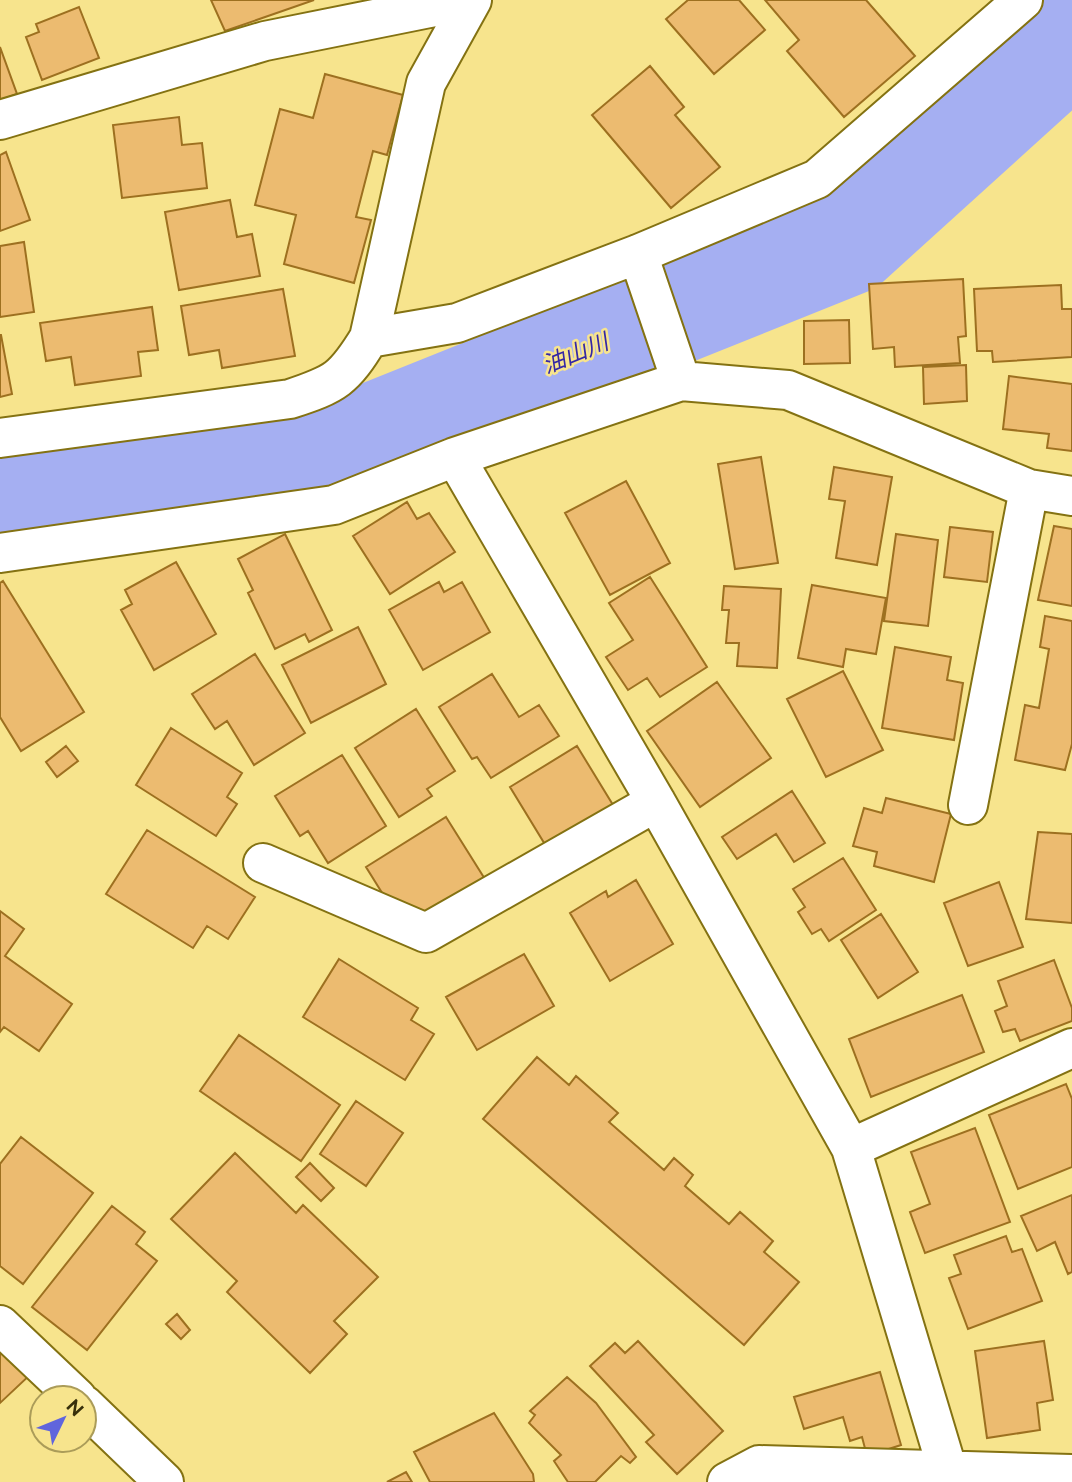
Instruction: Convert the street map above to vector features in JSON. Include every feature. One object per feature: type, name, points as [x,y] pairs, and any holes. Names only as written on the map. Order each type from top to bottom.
[{"type":"street","points":[[0,120],[265,41],[471,0]]},
{"type":"street","points":[[0,438],[290,398],[330,386],[352,366],[369,338],[426,83],[471,0]]},
{"type":"street","points":[[369,338],[457,323],[638,254],[817,179],[1023,0]]},
{"type":"street","points":[[638,254],[681,381]]},
{"type":"street","points":[[0,553],[334,505],[455,457],[681,381],[788,390],[1029,489],[1072,496]]},
{"type":"street","points":[[455,457],[656,802],[850,1148],[947,1468]]},
{"type":"street","points":[[968,805],[1029,489]]},
{"type":"street","points":[[263,863],[426,933],[656,802]]},
{"type":"street","points":[[850,1148],[1072,1048]]},
{"type":"street","points":[[0,1325],[62,1384]]},
{"type":"street","points":[[98,1418],[164,1482]]},
{"type":"street","points":[[727,1482],[759,1465],[947,1468],[1072,1474]]},
{"type":"building","points":[[211,0],[314,0],[225,31]]},
{"type":"building","points":[[688,0],[739,0],[765,30],[714,74],[666,19]]},
{"type":"building","points":[[765,0],[866,0],[915,56],[844,117],[787,51],[799,40]]},
{"type":"building","points":[[79,7],[99,58],[42,80],[26,37],[39,32],[36,24]]},
{"type":"building","points":[[0,47],[17,94],[0,100]]},
{"type":"building","points":[[650,66],[684,107],[675,115],[720,167],[671,208],[592,115]]},
{"type":"building","points":[[325,74],[403,95],[387,155],[373,151],[356,217],[371,220],[354,283],[284,264],[296,215],[255,205],[280,109],[313,118]]},
{"type":"building","points":[[179,117],[182,145],[202,143],[207,188],[122,198],[113,125]]},
{"type":"building","points":[[6,152],[30,220],[0,231],[0,155]]},
{"type":"building","points":[[230,200],[237,237],[252,234],[260,276],[179,290],[165,212]]},
{"type":"building","points":[[24,242],[34,312],[0,317],[0,246]]},
{"type":"building","points":[[963,279],[966,336],[958,337],[960,363],[895,367],[894,347],[873,349],[869,284]]},
{"type":"building","points":[[1061,285],[1062,309],[1072,309],[1072,357],[993,362],[992,351],[977,351],[974,289]]},
{"type":"building","points":[[283,289],[295,356],[222,368],[219,350],[189,355],[181,306]]},
{"type":"building","points":[[152,307],[158,350],[138,352],[141,376],[75,385],[71,357],[46,361],[40,323]]},
{"type":"building","points":[[849,320],[850,363],[804,364],[804,321]]},
{"type":"building","points":[[0,335],[12,394],[0,397]]},
{"type":"building","points":[[966,365],[967,401],[924,404],[923,367]]},
{"type":"building","points":[[1009,376],[1072,384],[1072,451],[1047,448],[1049,434],[1003,429]]},
{"type":"building","points":[[761,457],[778,563],[735,569],[718,464]]},
{"type":"building","points":[[834,467],[892,477],[877,565],[836,558],[845,501],[829,499]]},
{"type":"building","points":[[626,481],[670,563],[610,595],[565,513]]},
{"type":"building","points":[[407,502],[417,519],[429,513],[455,552],[390,594],[353,536]]},
{"type":"building","points":[[1054,526],[1072,529],[1072,606],[1038,600]]},
{"type":"building","points":[[950,527],[993,532],[987,582],[944,577]]},
{"type":"building","points":[[285,534],[332,630],[309,642],[305,634],[275,649],[248,593],[253,590],[238,559]]},
{"type":"building","points":[[896,534],[938,540],[928,626],[884,621]]},
{"type":"building","points":[[176,562],[216,634],[154,670],[121,610],[132,604],[125,590]]},
{"type":"building","points":[[650,577],[707,667],[660,697],[647,678],[628,690],[606,657],[633,640],[609,603]]},
{"type":"building","points":[[3,581],[84,712],[21,751],[0,717],[0,583]]},
{"type":"building","points":[[439,582],[444,592],[462,582],[490,632],[423,670],[389,610]]},
{"type":"building","points":[[812,585],[886,598],[876,654],[846,649],[843,667],[798,658]]},
{"type":"building","points":[[724,586],[781,589],[777,668],[737,666],[739,643],[726,643],[729,610],[722,610]]},
{"type":"building","points":[[1045,616],[1072,621],[1072,744],[1065,770],[1015,760],[1025,705],[1039,708],[1049,649],[1040,647]]},
{"type":"building","points":[[358,627],[386,684],[311,723],[282,665]]},
{"type":"building","points":[[895,647],[951,657],[947,680],[963,683],[954,740],[882,728]]},
{"type":"building","points":[[255,654],[305,733],[254,765],[227,721],[215,729],[192,694]]},
{"type":"building","points":[[843,671],[883,750],[826,777],[787,699]]},
{"type":"building","points":[[492,674],[519,717],[539,705],[559,736],[491,778],[477,757],[472,759],[439,707]]},
{"type":"building","points":[[717,682],[771,758],[700,807],[647,731]]},
{"type":"building","points":[[416,709],[455,771],[427,789],[432,796],[399,817],[355,748]]},
{"type":"building","points":[[171,728],[242,773],[227,797],[237,804],[216,836],[136,785]]},
{"type":"building","points":[[66,746],[78,761],[57,777],[46,762]]},
{"type":"building","points":[[577,746],[613,805],[546,846],[510,787]]},
{"type":"building","points":[[342,755],[386,826],[328,863],[308,831],[300,836],[275,796]]},
{"type":"building","points":[[792,791],[825,843],[794,862],[776,834],[737,859],[722,837]]},
{"type":"building","points":[[886,798],[951,814],[934,882],[874,866],[877,852],[853,846],[864,808],[882,813]]},
{"type":"building","points":[[446,817],[488,884],[420,927],[394,912],[366,867]]},
{"type":"building","points":[[147,830],[255,897],[228,939],[207,926],[193,948],[106,894]]},
{"type":"building","points":[[1038,832],[1072,834],[1072,923],[1026,919]]},
{"type":"building","points":[[843,858],[876,910],[829,941],[821,929],[812,934],[798,912],[805,907],[793,889]]},
{"type":"building","points":[[636,880],[673,944],[610,981],[570,913],[606,891],[608,897]]},
{"type":"building","points":[[999,882],[1023,947],[968,966],[944,903]]},
{"type":"building","points":[[0,911],[24,929],[5,956],[72,1004],[39,1051],[4,1027],[0,1032]]},
{"type":"building","points":[[881,914],[918,972],[878,998],[841,940]]},
{"type":"building","points":[[524,954],[554,1006],[477,1050],[446,997]]},
{"type":"building","points":[[339,959],[418,1008],[411,1020],[434,1034],[405,1080],[303,1017]]},
{"type":"building","points":[[1054,960],[1072,1008],[1072,1021],[1020,1041],[1015,1029],[1003,1032],[995,1011],[1007,1006],[998,981]]},
{"type":"building","points":[[962,995],[984,1052],[871,1097],[849,1039]]},
{"type":"building","points":[[239,1035],[340,1105],[301,1161],[200,1091]]},
{"type":"building","points":[[537,1057],[569,1085],[576,1076],[618,1113],[609,1122],[664,1170],[674,1158],[693,1175],[685,1186],[729,1224],[740,1212],[773,1241],[764,1252],[799,1282],[744,1345],[483,1119]]},
{"type":"building","points":[[1066,1084],[1072,1099],[1072,1167],[1018,1189],[989,1115]]},
{"type":"building","points":[[356,1101],[403,1133],[366,1186],[320,1154]]},
{"type":"building","points":[[975,1128],[1010,1222],[925,1253],[910,1212],[930,1204],[911,1152]]},
{"type":"building","points":[[21,1137],[93,1193],[23,1284],[0,1266],[0,1164]]},
{"type":"building","points":[[235,1153],[296,1213],[303,1205],[378,1277],[334,1321],[347,1334],[310,1373],[227,1292],[237,1281],[171,1219]]},
{"type":"building","points":[[310,1163],[334,1188],[321,1201],[296,1177]]},
{"type":"building","points":[[1072,1195],[1072,1272],[1068,1274],[1055,1242],[1037,1251],[1021,1216]]},
{"type":"building","points":[[112,1206],[145,1232],[136,1244],[157,1261],[87,1350],[32,1307]]},
{"type":"building","points":[[1006,1236],[1012,1252],[1022,1249],[1042,1301],[968,1329],[949,1278],[961,1274],[954,1255]]},
{"type":"building","points":[[177,1314],[190,1330],[181,1339],[166,1324]]},
{"type":"building","points":[[0,1337],[33,1372],[0,1403]]},
{"type":"building","points":[[638,1341],[723,1431],[677,1474],[646,1442],[654,1435],[590,1366],[615,1343],[625,1353]]},
{"type":"building","points":[[1044,1341],[1053,1400],[1037,1403],[1040,1430],[987,1438],[975,1351]]},
{"type":"building","points":[[880,1372],[901,1445],[867,1456],[862,1437],[850,1441],[843,1417],[804,1429],[794,1397]]},
{"type":"building","points":[[567,1377],[596,1403],[636,1457],[630,1463],[621,1456],[595,1482],[568,1482],[554,1461],[561,1455],[529,1423],[535,1415],[530,1411]]},
{"type":"building","points":[[494,1413],[533,1474],[534,1482],[430,1482],[414,1452]]},
{"type":"building","points":[[406,1472],[412,1482],[387,1482]]},
{"type":"waterway","name":"油山川","points":[[0,495],[364,438],[848,244],[1072,41]]}]
